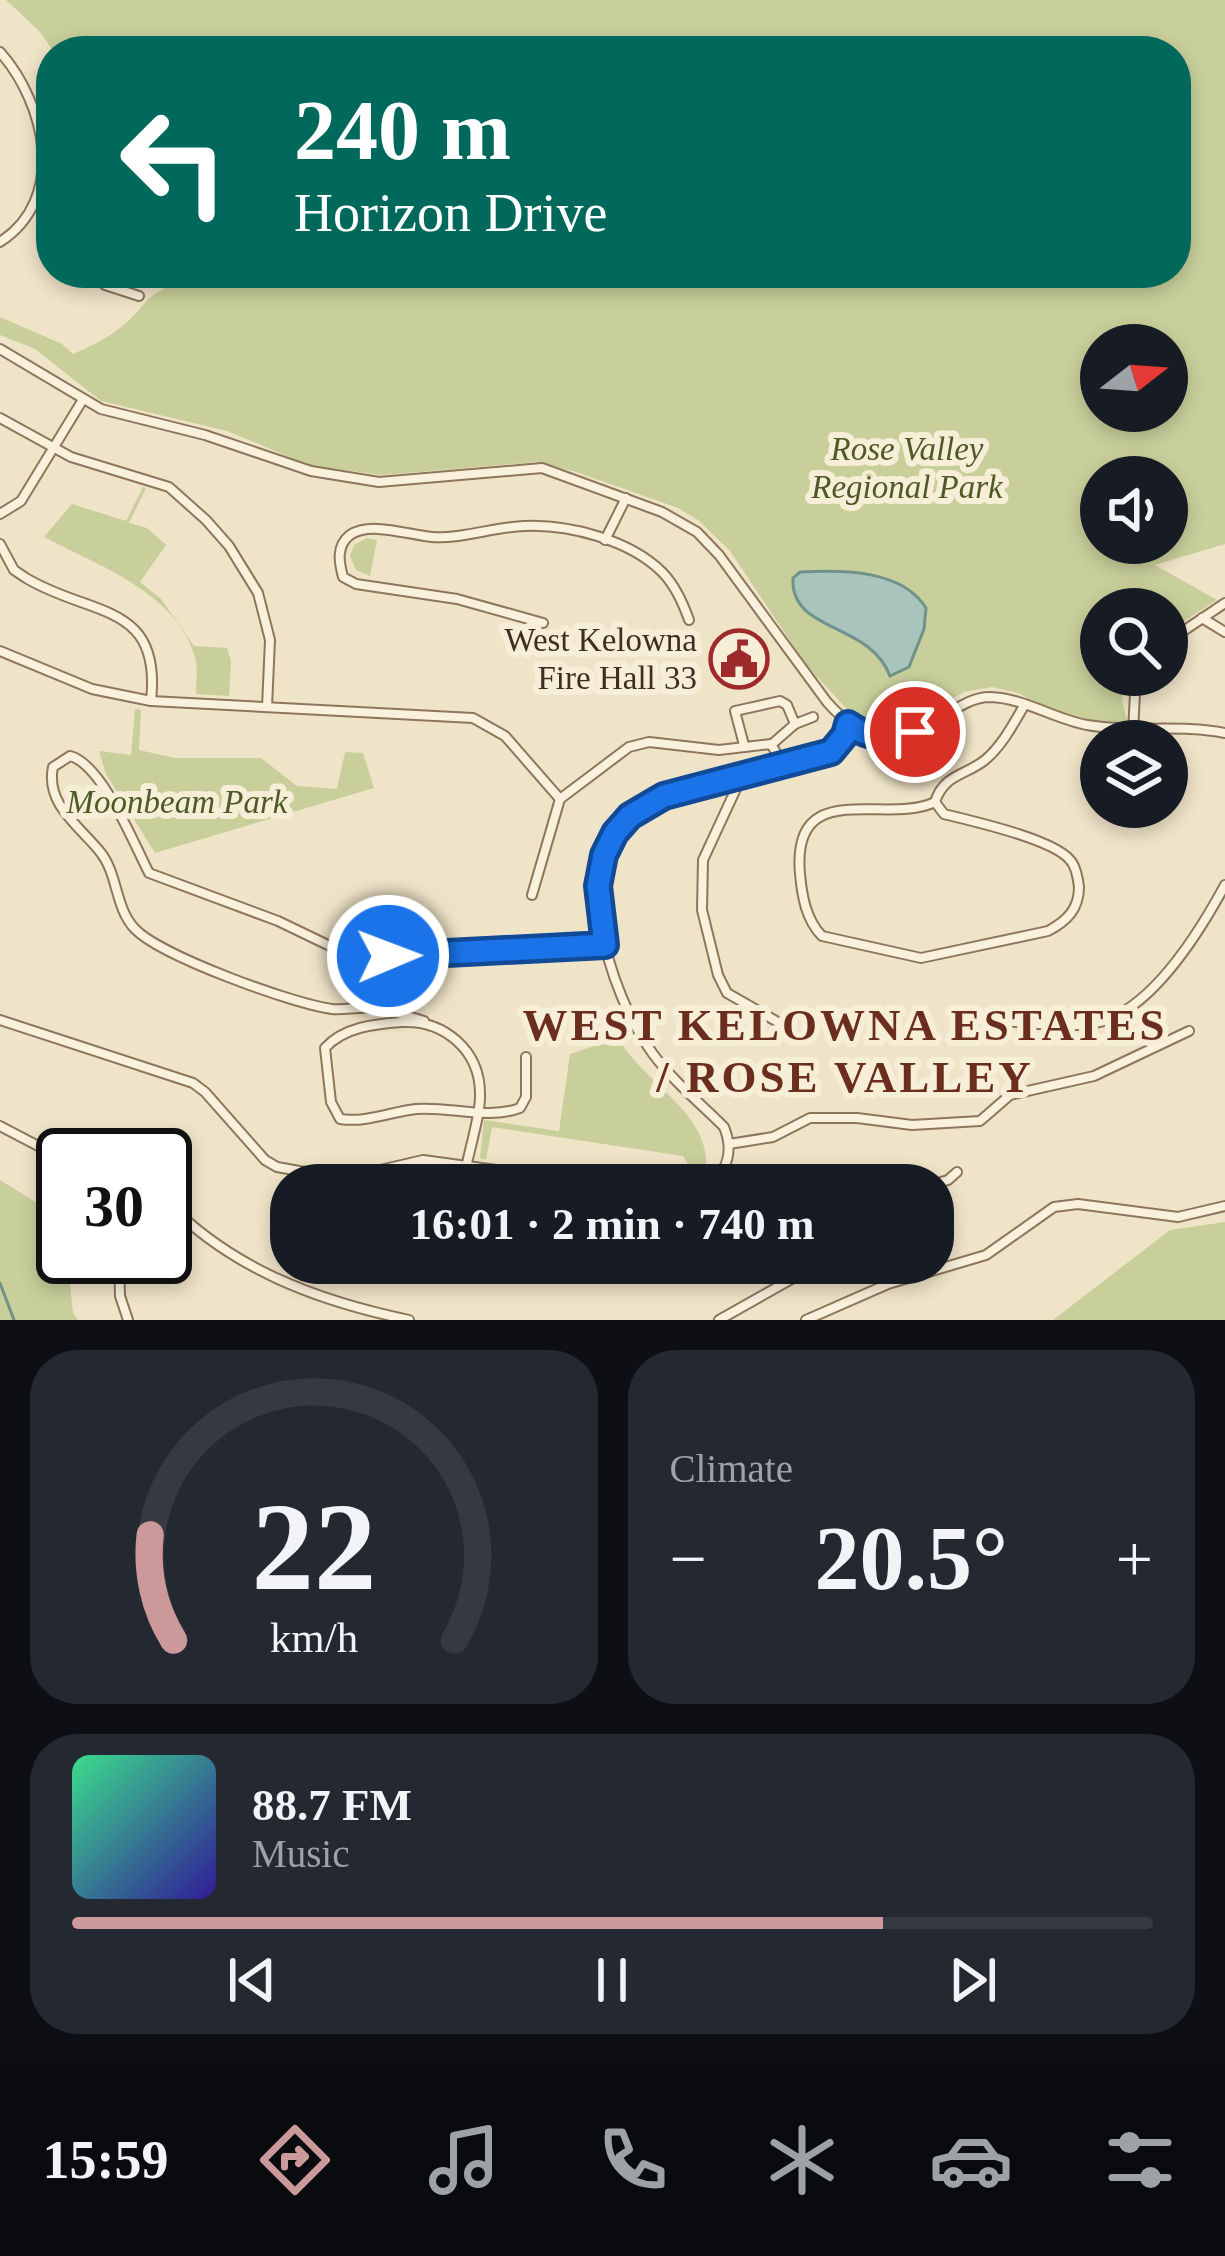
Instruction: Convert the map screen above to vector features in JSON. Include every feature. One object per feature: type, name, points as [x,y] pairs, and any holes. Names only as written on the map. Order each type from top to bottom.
[{"type":"street","points":[[0,52],[33,102],[36,115]]},
{"type":"street","points":[[0,242],[16,232],[36,200]]},
{"type":"street","points":[[114,288],[139,296]]},
{"type":"street","points":[[0,350],[19,357],[82,401],[142,422],[206,435],[311,471],[379,482],[542,468],[662,512],[704,538],[783,646],[848,724],[864,735],[890,738],[915,732],[977,699],[1025,704],[1080,723]]},
{"type":"street","points":[[0,514],[21,501],[82,401]]},
{"type":"street","points":[[0,418],[99,467],[169,487],[229,546],[258,593],[270,640],[267,707]]},
{"type":"street","points":[[605,540],[626,498]]},
{"type":"street","points":[[543,623],[457,599],[356,584],[343,577],[338,562],[342,544],[353,532],[368,529],[437,538],[526,526],[563,529],[635,551],[663,572],[689,620]]},
{"type":"street","points":[[0,544],[14,570],[26,578],[128,623],[141,635],[153,662],[152,700]]},
{"type":"street","points":[[1188,628],[1225,603]]},
{"type":"street","points":[[1202,618],[1225,632]]},
{"type":"street","points":[[0,651],[92,689],[152,700],[473,718],[505,736],[560,800]]},
{"type":"street","points":[[744,745],[735,711],[780,701],[787,705],[795,724]]},
{"type":"street","points":[[935,802],[944,814],[1046,845],[1070,860],[1079,880],[1078,903],[1064,923],[1048,931],[921,958],[822,935],[811,925],[801,885],[798,850],[805,831],[836,810],[917,811],[935,802],[940,787],[983,761],[1006,736],[1025,704]]},
{"type":"street","points":[[532,895],[560,800],[616,755],[658,742],[718,750],[771,745],[795,724],[813,717]]},
{"type":"street","points":[[726,1164],[730,1144],[724,1127],[675,1080],[641,1036],[605,945],[598,886],[604,855],[615,833],[646,803],[831,752],[848,724]]},
{"type":"street","points":[[1188,730],[1225,733]]},
{"type":"street","points":[[771,745],[784,766]]},
{"type":"street","points":[[465,1164],[481,1100],[470,1056],[458,1039],[424,1021],[369,1008],[333,1009],[264,991],[207,969],[138,932],[121,907],[102,854],[66,818],[51,776],[53,767],[70,756],[87,765],[131,832],[149,873],[278,921],[330,946],[388,956],[430,956],[605,945]]},
{"type":"street","points":[[742,777],[703,860],[702,910],[727,993],[783,1025]]},
{"type":"street","points":[[987,1020],[1096,1024],[1127,1011],[1199,934],[1225,885]]},
{"type":"street","points":[[0,1020],[193,1084],[206,1092],[272,1164]]},
{"type":"street","points":[[424,1021],[382,1024],[338,1035],[326,1048],[331,1102],[340,1119],[354,1121],[413,1109],[508,1113],[520,1108],[529,1075],[526,1057]]},
{"type":"street","points":[[730,1144],[773,1137],[810,1118],[912,1125],[980,1121],[1010,1096],[1094,1076],[1189,1031]]},
{"type":"street","points":[[0,1126],[36,1145]]},
{"type":"street","points":[[406,1164],[423,1160],[451,1164]]},
{"type":"street","points":[[954,1175],[957,1172]]},
{"type":"street","points":[[806,1320],[888,1284],[986,1256],[1054,1207],[1078,1204],[1178,1217],[1225,1206]]},
{"type":"street","points":[[192,1222],[295,1289],[409,1320]]},
{"type":"street","points":[[120,1284],[128,1320]]},
{"type":"street","points":[[719,1320],[783,1284]]},
{"type":"green space","name":"Rose Valley Regional Park","points":[[6,0],[1225,0],[1225,544],[1188,555],[1188,456],[1080,456],[1080,564],[1158,564],[1217,600],[1188,619],[1188,588],[1080,588],[1080,696],[1122,696],[1127,720],[1090,720],[1052,711],[1018,693],[992,687],[964,692],[900,727],[887,729],[858,721],[806,665],[730,551],[678,508],[536,462],[383,475],[311,466],[227,431],[101,401],[35,349],[0,335],[0,317],[62,344],[73,354],[108,336],[165,288],[1191,288],[1191,36],[43,36]]},
{"type":"green space","name":"Moonbeam Park","points":[[143,487],[129,523],[147,528],[166,545],[140,582],[161,599],[194,646],[227,648],[229,696],[196,694],[196,661],[185,634],[153,598],[44,537],[72,504],[126,521]]},
{"type":"green space","points":[[367,538],[377,540],[370,576],[356,570],[350,556],[354,545]]},
{"type":"green space","name":"Moonbeam Park","points":[[135,709],[141,710],[139,750],[175,758],[261,758],[297,786],[337,789],[345,752],[363,753],[374,788],[155,853],[106,774],[99,751],[131,755]]},
{"type":"green space","points":[[618,1038],[693,1123],[703,1142],[706,1164],[688,1164],[683,1156],[492,1127],[486,1160],[480,1158],[484,1120],[559,1131],[570,1054]]},
{"type":"green space","points":[[0,1180],[36,1202],[36,1284],[70,1284],[78,1320],[0,1320]]},
{"type":"green space","points":[[1225,1222],[1225,1320],[1053,1320],[1170,1230]]},
{"type":"water","points":[[800,572],[869,575],[915,595],[926,608],[924,629],[909,667],[890,676],[866,645],[804,609],[795,596],[793,578]]},
{"type":"waterway","points":[[0,1283],[14,1320]]},
{"type":"place","name":"West Kelowna Fire Hall 33","points":[[739,659]]},
{"type":"district","name":"WEST KELOWNA ESTATES / ROSE VALLEY","points":[[845,1051]]},
{"type":"route","points":[[388,956],[605,945],[598,886],[604,855],[615,833],[646,803],[831,752],[848,724],[864,735],[890,738],[915,732]]}]
